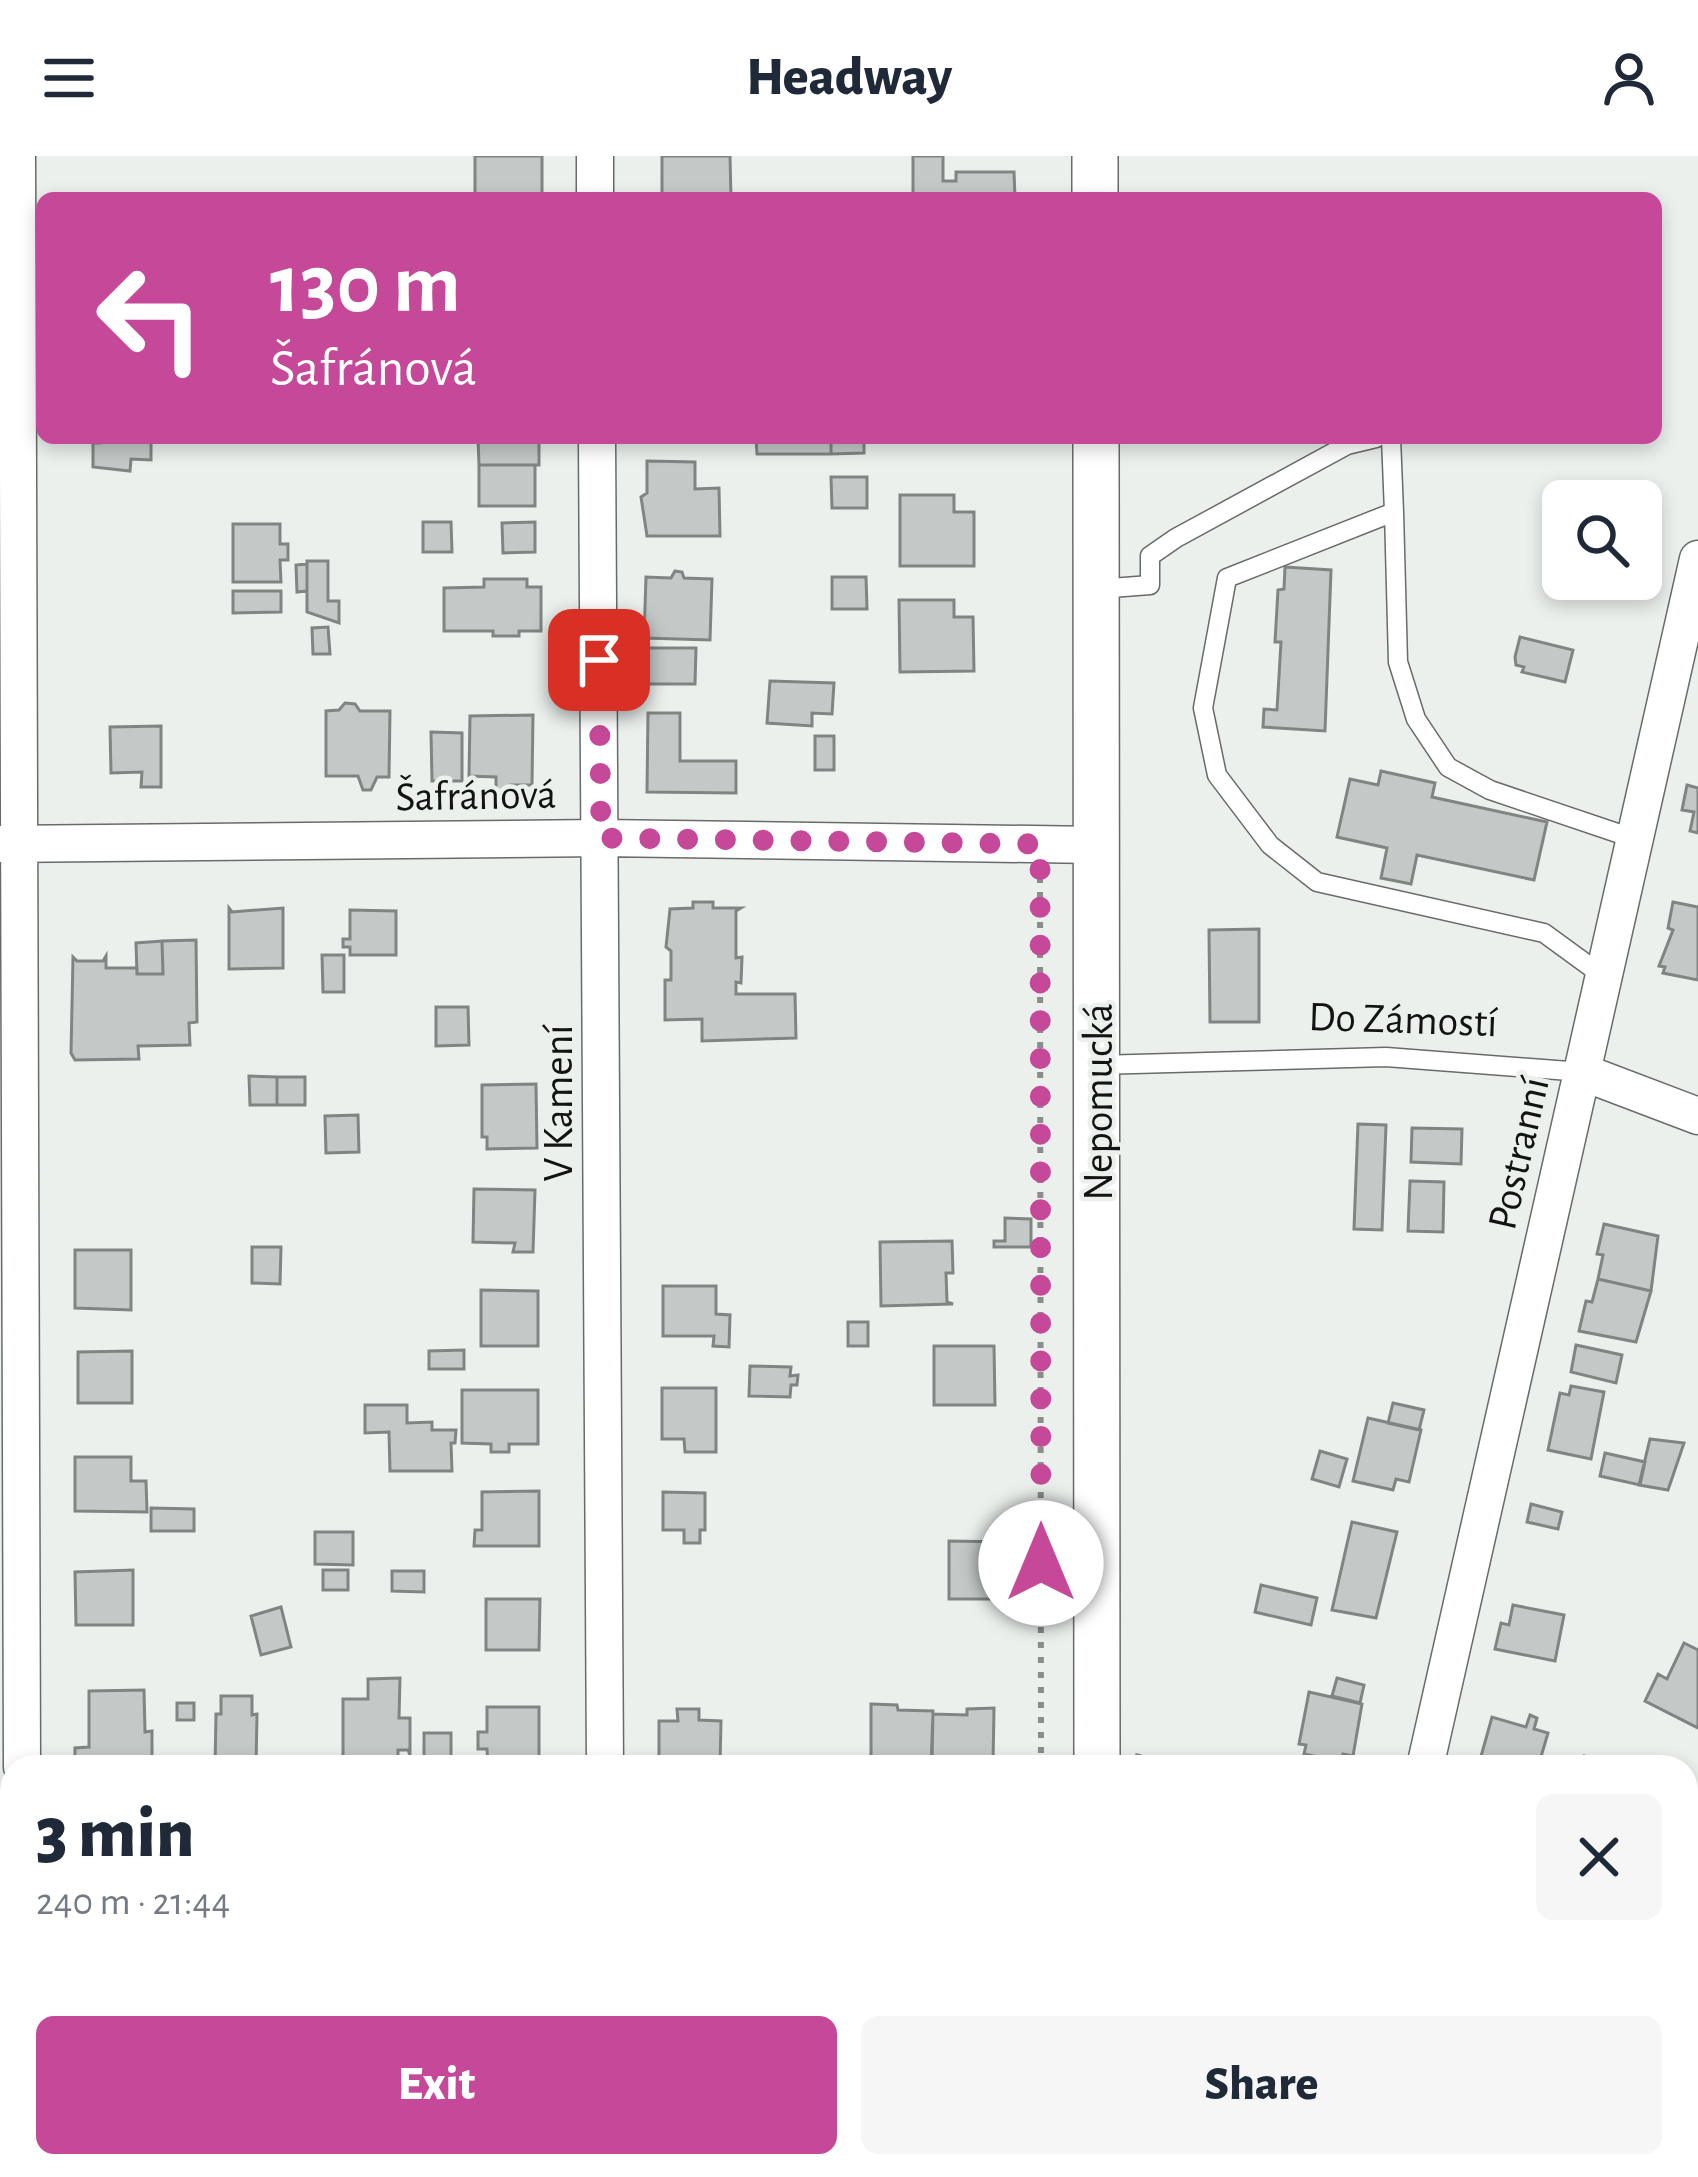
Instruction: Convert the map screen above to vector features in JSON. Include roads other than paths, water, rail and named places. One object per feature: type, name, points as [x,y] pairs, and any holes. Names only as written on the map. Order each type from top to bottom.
[{"type":"street","points":[[16,156],[29,248],[9,844],[22,1755]]},
{"type":"street","points":[[595,156],[595,192]]},
{"type":"street","points":[[1095,156],[1095,192]]},
{"type":"street","name":"V Kamení","points":[[597,444],[605,1755]]},
{"type":"street","name":"Nepomucká","points":[[1096,444],[1097,1755]]},
{"type":"street","name":"Postranní","points":[[1428,1755],[1698,559]]},
{"type":"street","name":"Šafránová","points":[[9,844],[601,838],[1096,845]]},
{"type":"street","name":"Do Zámostí","points":[[1582,1072],[1698,1116]]},
{"type":"lane","points":[[1096,589],[1150,585],[1150,556],[1351,444]]},
{"type":"lane","points":[[1391,444],[1398,662],[1416,718],[1448,766],[1490,790],[1635,839]]},
{"type":"lane","points":[[1394,512],[1227,578],[1203,707],[1217,775],[1270,845],[1317,882],[1544,933],[1604,976]]},
{"type":"lane","name":"Do Zámostí","points":[[1096,1065],[1386,1057],[1582,1072]]}]
